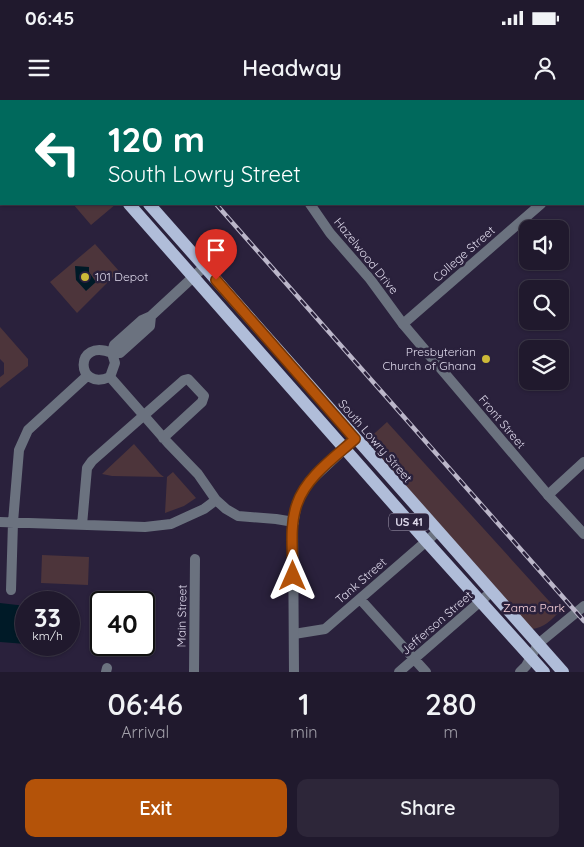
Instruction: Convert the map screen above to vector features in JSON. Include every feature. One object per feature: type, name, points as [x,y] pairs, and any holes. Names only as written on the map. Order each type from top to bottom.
[{"type":"main road","name":"US 41","points":[[130,205],[544,672]]},
{"type":"main road","name":"South Lowry Street","points":[[150,205],[562,672]]},
{"type":"street","name":"Hazelwood Drive","points":[[311,205],[330,233],[370,279],[403,324]]},
{"type":"street","name":"College Street","points":[[403,324],[540,205]]},
{"type":"street","points":[[112,352],[94,350],[87,353],[83,368],[87,376],[95,380],[103,380],[110,377],[115,363],[112,352],[114,345],[142,320],[151,316],[204,267]]},
{"type":"street","name":"Front Street","points":[[403,324],[548,496],[584,534]]},
{"type":"street","points":[[11,590],[19,450],[28,430],[87,376]]},
{"type":"street","points":[[110,377],[143,416],[198,474],[216,500],[226,509],[238,516],[294,522]]},
{"type":"street","points":[[82,525],[87,468],[92,461],[184,380],[188,379],[204,396],[202,402],[163,438]]},
{"type":"street","points":[[294,672],[294,522],[297,503],[309,482],[355,439]]},
{"type":"street","points":[[548,496],[584,462]]},
{"type":"street","points":[[0,522],[145,527],[171,524],[216,500]]},
{"type":"street","name":"Tank Street","points":[[294,634],[325,629],[437,532]]},
{"type":"street","name":"Main Street","points":[[194,672],[195,559]]},
{"type":"street","name":"Jefferson Street","points":[[399,672],[491,592]]},
{"type":"street","points":[[360,599],[426,672]]},
{"type":"street","points":[[520,672],[526,666],[538,644],[584,606]]},
{"type":"green space","points":[[74,205],[115,205],[91,225]]},
{"type":"green space","name":"101 Depot","points":[[95,244],[119,271],[77,313],[50,282]]},
{"type":"green space","points":[[0,327],[28,359],[28,366],[0,388],[0,377],[4,374],[4,363],[0,359]]},
{"type":"green space","name":"Zama Park","points":[[387,422],[559,612],[550,621],[532,629],[365,442]]},
{"type":"green space","points":[[134,444],[164,477],[112,476],[102,474]]},
{"type":"green space","points":[[173,472],[196,498],[184,506],[165,513],[167,477]]},
{"type":"green space","points":[[42,555],[89,557],[88,585],[41,583]]},
{"type":"water","points":[[75,266],[89,267],[89,272],[96,282],[86,291],[76,280]]},
{"type":"water","points":[[0,603],[15,605],[15,643],[0,642]]},
{"type":"railway","points":[[217,205],[584,621]]},
{"type":"place","name":"101 Depot","points":[[85,277]]},
{"type":"place","name":"Presbyterian Church of Ghana","points":[[486,359]]},
{"type":"route","points":[[216,280],[355,439],[309,482],[297,503],[293,525],[293,576]]}]
